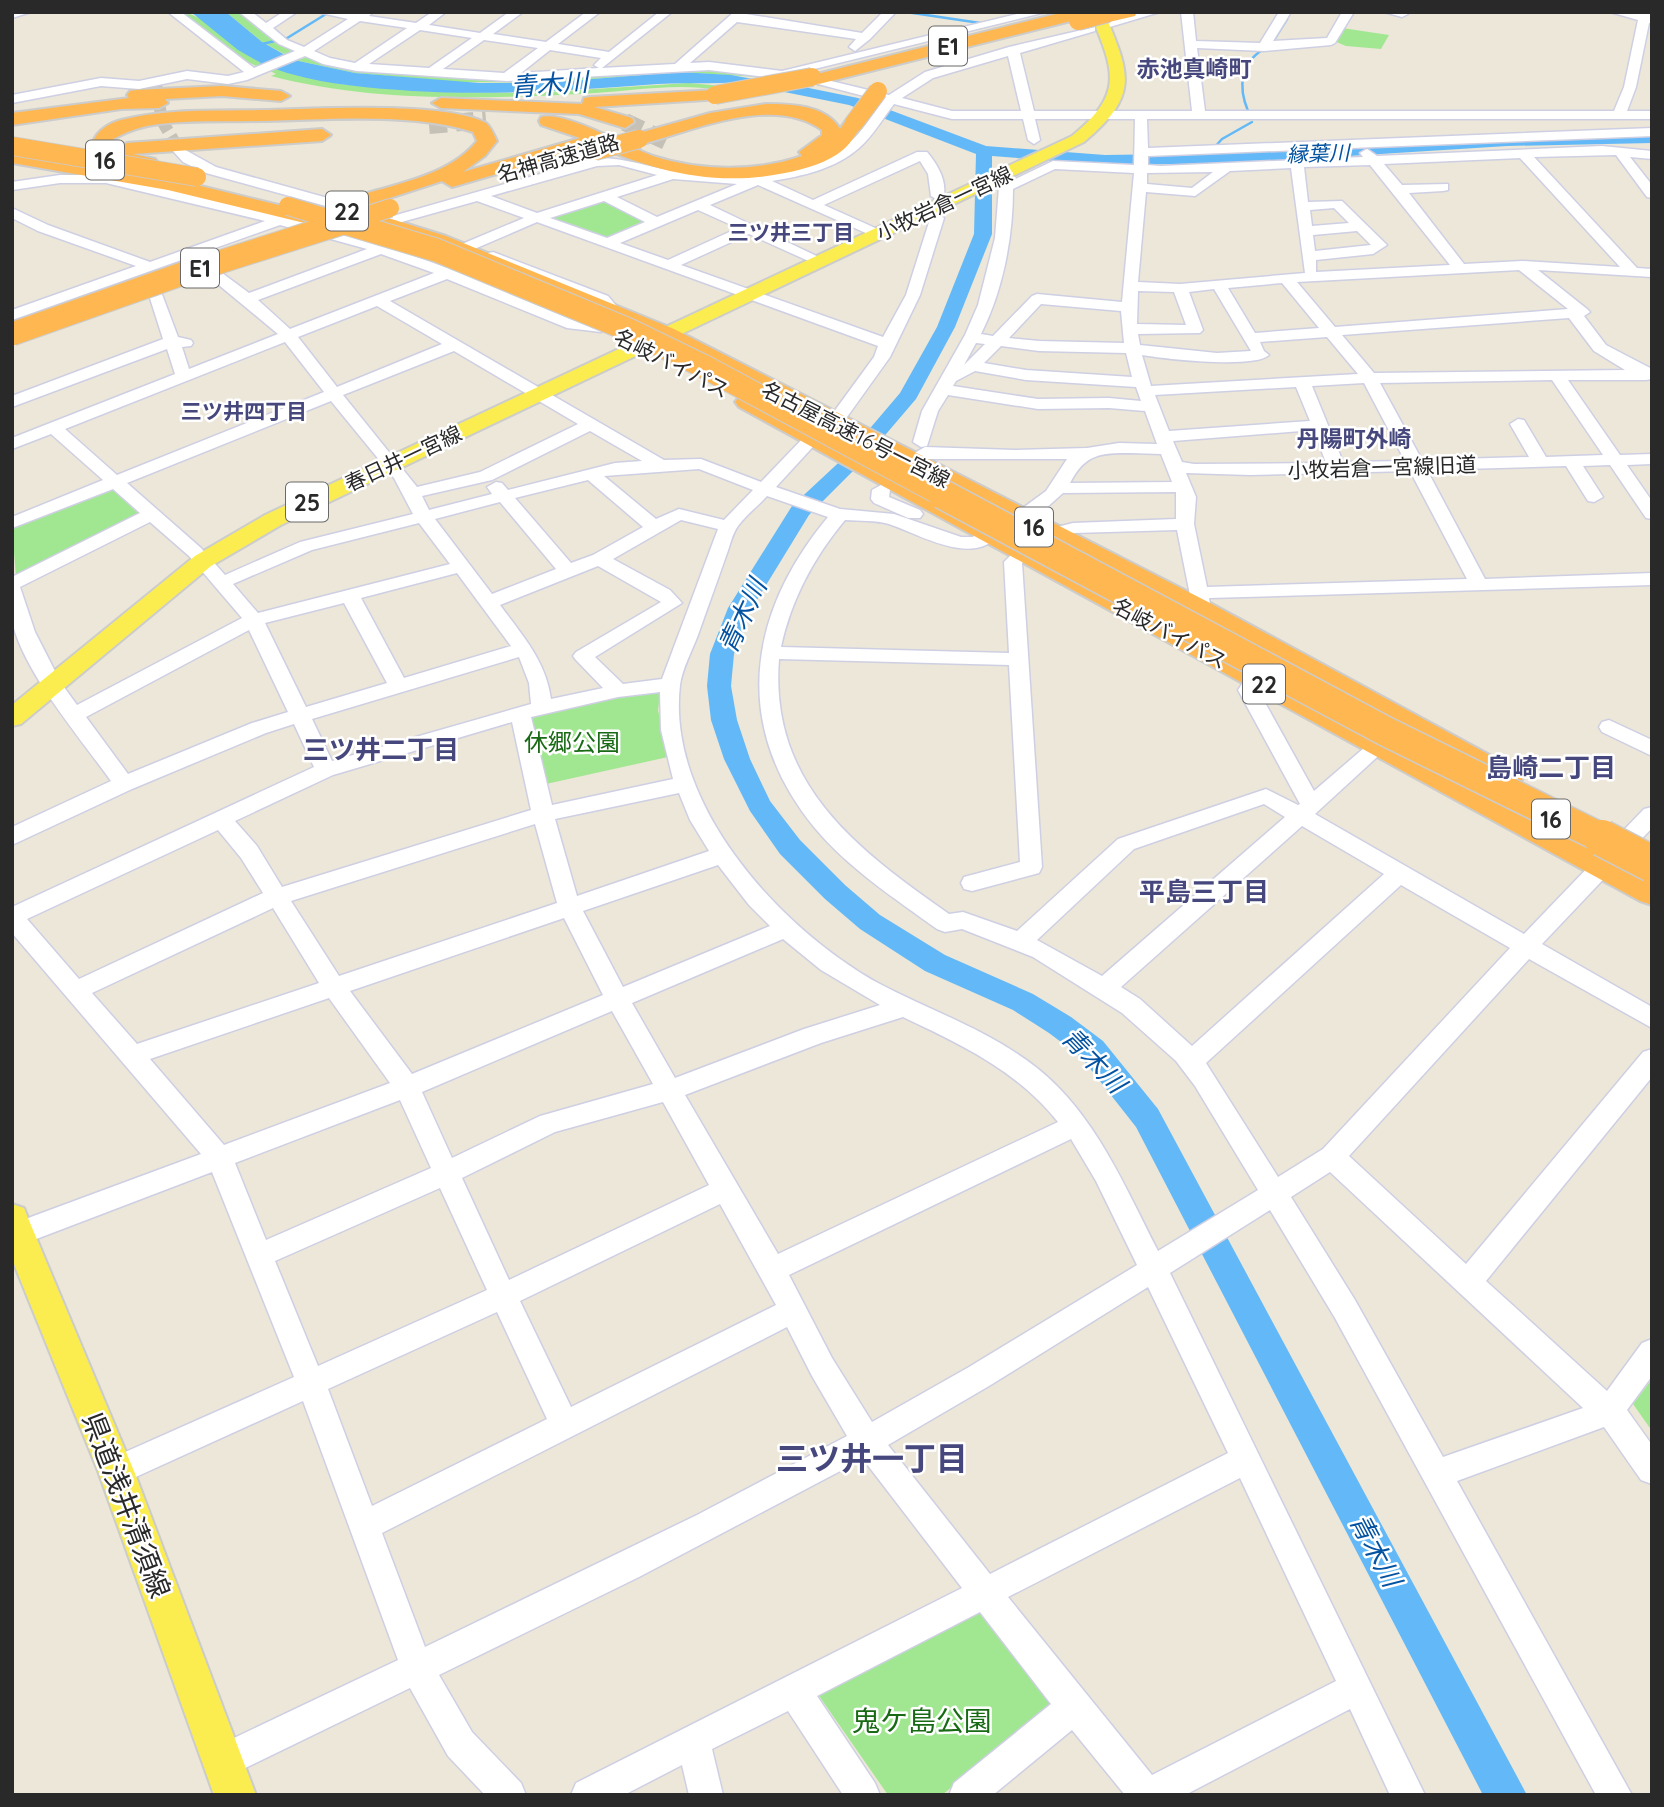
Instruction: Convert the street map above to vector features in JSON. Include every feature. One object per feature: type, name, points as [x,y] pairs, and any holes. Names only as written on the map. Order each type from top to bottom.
[{"type":"highway","points":[[12,120],[121,104],[508,104],[628,102],[715,95],[822,79],[1092,17],[1129,12]]},
{"type":"highway","points":[[201,176],[132,161],[106,148],[103,142],[105,136],[140,121],[181,116],[398,111],[548,115],[579,122],[680,156],[751,172],[800,162],[835,146],[854,123],[885,99],[897,79],[930,66],[1092,17]]},
{"type":"highway","name":"名神高速道路","points":[[630,132],[822,79],[1092,17]]},
{"type":"highway","points":[[12,112],[113,97],[176,92],[222,91],[281,95],[310,102]]},
{"type":"highway","points":[[27,144],[92,117],[176,103]]},
{"type":"highway","points":[[508,104],[580,109],[630,132]]},
{"type":"highway","points":[[486,120],[545,121],[564,125],[649,160],[680,156],[746,160],[789,157],[823,145],[831,136],[831,128],[813,114],[757,110],[630,132],[589,148]]},
{"type":"highway","points":[[27,144],[107,118],[148,113],[245,115]]},
{"type":"highway","points":[[334,114],[470,123],[481,128],[487,141],[482,149],[472,158],[439,174],[383,219]]},
{"type":"highway","points":[[106,148],[140,156],[433,121]]},
{"type":"highway","name":"名岐バイパス","points":[[27,144],[201,176],[308,200],[439,240],[647,337],[841,422],[913,450],[1022,517],[1201,601],[1638,845],[1652,856]]},
{"type":"highway","name":"名岐バイパス","points":[[27,144],[155,181],[227,196],[351,229],[606,318],[647,337],[879,482],[990,535],[1652,893]]},
{"type":"highway","name":"名古屋高速16号一宮線","points":[[27,144],[149,174],[285,213],[383,219],[498,275],[629,330],[703,366],[1179,622],[1451,764]]},
{"type":"highway","name":"名古屋高速16号一宮線","points":[[27,144],[145,166],[324,208],[455,248],[606,310],[732,370],[1638,845]]},
{"type":"highway","name":"名神高速道路","points":[[12,324],[179,266],[383,219],[589,148]]},
{"type":"highway","name":"名神高速道路","points":[[12,334],[181,274],[383,219],[589,148]]},
{"type":"highway","points":[[12,169],[127,149],[185,149]]},
{"type":"highway","points":[[1451,764],[1553,812],[1652,864]]},
{"type":"highway","name":"16","points":[[1451,764],[1652,874]]},
{"type":"main road","points":[[1092,17],[1105,77],[1097,117]]},
{"type":"main road","name":"小牧岩倉一宮線","points":[[647,337],[946,196],[1097,117]]},
{"type":"main road","name":"小牧岩倉一宮線","points":[[871,232],[926,211],[946,196]]},
{"type":"main road","name":"春日井一宮線","points":[[12,718],[48,678],[199,556],[389,458],[647,337]]},
{"type":"main road","name":"春日井一宮線","points":[[12,697],[48,678]]},
{"type":"main road","name":"県道浅井清須線","points":[[15,1226],[116,1471],[236,1795]]},
{"type":"street","points":[[12,15],[25,12]]},
{"type":"street","points":[[174,12],[253,73]]},
{"type":"street","points":[[245,12],[283,43],[327,61],[357,67],[507,78],[709,66],[814,79],[952,116],[1652,115]]},
{"type":"street","points":[[265,28],[291,12]]},
{"type":"street","points":[[323,12],[363,15],[418,27],[611,56]]},
{"type":"street","points":[[357,67],[440,12]]},
{"type":"street","points":[[430,74],[517,12]]},
{"type":"street","points":[[507,78],[594,12]]},
{"type":"street","points":[[590,73],[666,12]]},
{"type":"street","points":[[851,56],[850,53],[890,12]]},
{"type":"street","points":[[983,12],[1018,17]]},
{"type":"street","points":[[778,74],[1040,12]]},
{"type":"street","points":[[605,244],[758,180],[801,172],[830,162],[856,144],[876,121],[885,99],[929,75],[1013,50],[1092,17],[1154,12]]},
{"type":"street","points":[[1187,12],[1199,116]]},
{"type":"street","points":[[1266,45],[1285,12]]},
{"type":"street","points":[[1191,44],[1257,48],[1266,45],[1331,41],[1348,12]]},
{"type":"street","points":[[1616,12],[1649,17],[1635,87],[1619,115]]},
{"type":"street","points":[[12,99],[101,82],[156,84],[187,75],[228,80],[253,73],[303,52],[363,15]]},
{"type":"street","points":[[680,66],[738,15],[804,23],[866,37]]},
{"type":"street","points":[[1013,50],[1029,117],[1046,146]]},
{"type":"street","points":[[1488,115],[1511,137]]},
{"type":"street","points":[[1207,151],[1227,134],[1248,124],[1249,116]]},
{"type":"street","points":[[1339,116],[1398,189],[1459,273]]},
{"type":"street","points":[[1350,131],[1405,130],[1395,116]]},
{"type":"street","points":[[1141,117],[1141,161],[1129,307],[1132,348],[1143,387],[1184,487],[1187,506],[1185,524],[1201,601],[1479,584],[1652,579]]},
{"type":"street","points":[[1320,425],[1088,453],[1014,455],[913,450],[930,411],[981,318],[997,263],[1006,209],[1006,187],[1053,165],[1141,161],[1207,151],[1652,132]]},
{"type":"street","points":[[185,149],[211,170],[321,198],[467,247],[603,299],[606,318],[572,325],[448,273],[383,219]]},
{"type":"street","points":[[1141,161],[1227,167],[1523,153],[1619,151],[1652,155]]},
{"type":"street","points":[[1619,151],[1652,194]]},
{"type":"street","points":[[1523,153],[1633,272]]},
{"type":"street","points":[[813,205],[922,155],[931,165],[946,196]]},
{"type":"street","points":[[680,156],[699,179],[758,180],[871,232]]},
{"type":"street","points":[[472,190],[596,162],[680,156]]},
{"type":"street","points":[[467,247],[535,218],[605,196],[680,156]]},
{"type":"street","points":[[1297,164],[1311,277]]},
{"type":"street","points":[[1139,187],[1195,192],[1227,167]]},
{"type":"street","points":[[12,186],[60,179],[106,179],[264,216],[285,213],[332,234]]},
{"type":"street","points":[[1398,189],[1443,187]]},
{"type":"street","points":[[472,190],[535,218],[605,244],[887,344]]},
{"type":"street","points":[[605,196],[656,222]]},
{"type":"street","points":[[696,204],[814,259]]},
{"type":"street","points":[[1303,206],[1337,204],[1380,245],[1379,248],[1308,256]]},
{"type":"street","points":[[841,422],[882,357],[913,296],[937,218],[926,211]]},
{"type":"street","points":[[12,212],[43,228],[151,267]]},
{"type":"street","points":[[12,315],[241,234],[285,213]]},
{"type":"street","points":[[241,234],[264,216]]},
{"type":"street","points":[[12,343],[155,292],[383,219]]},
{"type":"street","points":[[248,299],[383,219]]},
{"type":"street","points":[[1305,231],[1360,226]]},
{"type":"street","points":[[667,265],[750,228]]},
{"type":"street","points":[[1249,338],[1582,313],[1522,265]]},
{"type":"street","points":[[1131,286],[1180,288],[1311,277],[1459,273],[1522,265],[1652,273]]},
{"type":"street","points":[[213,273],[248,299],[288,337],[389,458],[414,493],[424,517],[529,657],[539,683],[531,710],[543,814],[569,906],[617,999],[867,1441],[1074,1707],[1148,1795],[1356,1688]]},
{"type":"street","points":[[12,444],[448,273]]},
{"type":"street","points":[[1286,279],[1370,378],[1419,466],[1479,584]]},
{"type":"street","points":[[1219,285],[1249,338],[1280,384]]},
{"type":"street","points":[[1130,329],[1195,330],[1180,288]]},
{"type":"street","points":[[155,292],[179,342],[184,377]]},
{"type":"street","points":[[947,384],[973,366],[1037,299],[1129,307]]},
{"type":"street","points":[[379,301],[661,465]]},
{"type":"street","points":[[1575,315],[1600,348],[1649,375]]},
{"type":"street","points":[[972,338],[1039,346],[1132,348],[1217,358],[1261,355]]},
{"type":"street","points":[[12,402],[179,342]]},
{"type":"street","points":[[12,523],[457,344]]},
{"type":"street","points":[[973,366],[1026,375],[1143,387],[1280,384],[1370,378],[1649,375]]},
{"type":"street","points":[[1558,377],[1652,514]]},
{"type":"street","points":[[1303,383],[1337,468]]},
{"type":"street","points":[[947,384],[1038,404],[1108,403],[1152,407]]},
{"type":"street","points":[[414,493],[486,476],[590,424]]},
{"type":"street","points":[[1518,424],[1541,463]]},
{"type":"street","points":[[54,428],[199,556],[254,620],[326,770]]},
{"type":"street","points":[[817,441],[728,526],[670,684],[668,710],[676,753],[701,821],[722,855],[747,886],[787,928],[824,960],[904,1007],[1022,1068],[1050,1096],[1074,1126],[1100,1162],[1162,1262],[1247,1459],[1408,1795]]},
{"type":"street","points":[[1022,517],[1045,502],[1059,488],[1073,462],[1088,453]]},
{"type":"street","name":"小牧岩倉一宮線旧道","points":[[1176,466],[1211,470],[1652,459]]},
{"type":"street","points":[[1572,462],[1594,497]]},
{"type":"street","points":[[223,582],[306,546],[615,468],[661,465],[701,464],[839,514],[888,518],[959,543],[975,542],[990,535]]},
{"type":"street","points":[[592,474],[656,528]]},
{"type":"street","points":[[486,476],[567,570]]},
{"type":"street","points":[[879,482],[880,499],[933,523],[935,526],[932,533]]},
{"type":"street","points":[[1059,488],[1184,487]]},
{"type":"street","points":[[487,603],[600,559],[679,514],[728,526]]},
{"type":"street","points":[[839,514],[804,565],[780,616],[770,653],[768,674],[775,724],[788,765],[802,794],[821,821],[872,869],[945,923],[963,920],[1020,942],[1104,988],[1132,1006],[1191,1062],[1238,1131],[1267,1198],[1345,1309],[1615,1795]]},
{"type":"street","points":[[124,784],[48,678],[17,620],[12,587],[150,515]]},
{"type":"street","points":[[1055,533],[1073,528],[1185,524]]},
{"type":"street","points":[[972,883],[1031,867],[1013,562],[1023,554]]},
{"type":"street","points":[[600,559],[663,594],[673,603],[583,656],[618,691]]},
{"type":"street","points":[[74,715],[254,620],[460,567]]},
{"type":"street","points":[[349,594],[398,686]]},
{"type":"street","points":[[12,837],[37,822],[259,728],[523,649]]},
{"type":"street","points":[[770,653],[1018,659]]},
{"type":"street","points":[[1255,679],[1248,690],[1305,810]]},
{"type":"street","points":[[509,1795],[460,1744],[417,1668],[311,1384],[220,1158],[12,917],[326,770],[531,710],[618,691],[670,684]]},
{"type":"street","points":[[1609,727],[1652,749]]},
{"type":"street","points":[[1104,988],[1378,747]]},
{"type":"street","points":[[75,991],[276,897],[543,814],[686,784]]},
{"type":"street","points":[[1020,942],[1126,844],[1266,796],[1305,810],[1400,873],[1652,1019]]},
{"type":"street","points":[[222,1760],[652,1553],[867,1441],[970,1382],[1332,1157],[1470,1009],[1524,946],[1601,866],[1638,845],[1652,814]]},
{"type":"street","points":[[222,820],[249,852],[334,987],[407,1087],[565,1425]]},
{"type":"street","points":[[131,1056],[722,855]]},
{"type":"street","points":[[1191,1062],[1400,873]]},
{"type":"street","points":[[15,1226],[220,1158],[407,1087],[787,928]]},
{"type":"street","points":[[260,1255],[446,1173],[549,1123],[670,1090],[813,1037],[904,1007]]},
{"type":"street","points":[[1468,1282],[1652,1059]]},
{"type":"street","points":[[772,1270],[1074,1126]]},
{"type":"street","points":[[1332,1157],[1609,1412],[1652,1470]]},
{"type":"street","points":[[116,1471],[503,1296],[726,1189]]},
{"type":"street","points":[[365,1525],[792,1311]]},
{"type":"street","points":[[1436,1474],[1609,1412],[1652,1352]]},
{"type":"street","points":[[588,1795],[1247,1459]]},
{"type":"street","points":[[794,1692],[863,1795]]},
{"type":"street","points":[[966,1795],[1074,1707]]},
{"type":"street","points":[[694,1742],[706,1795]]},
{"type":"green space","points":[[177,12],[199,18],[209,24],[262,63],[256,66],[244,64]]},
{"type":"green space","points":[[226,12],[239,12],[293,50],[286,55],[262,42]]},
{"type":"green space","points":[[1342,28],[1389,35],[1381,49],[1346,46],[1334,41]]},
{"type":"green space","points":[[309,57],[323,62],[471,78],[690,67],[786,79],[680,72],[542,83],[458,82],[355,73],[294,60]]},
{"type":"green space","points":[[273,68],[340,84],[438,92],[532,93],[688,83],[723,86],[719,90],[667,87],[542,96],[425,97],[309,84],[271,76],[276,74],[268,70]]},
{"type":"green space","points":[[603,199],[649,222],[605,241],[544,217]]},
{"type":"green space","points":[[112,488],[138,513],[16,577],[12,528]]},
{"type":"green space","name":"休郷公園","points":[[661,689],[658,710],[668,757],[546,784],[527,714]]},
{"type":"green space","points":[[1652,1379],[1652,1431],[1633,1404]]},
{"type":"green space","name":"鬼ケ島公園","points":[[981,1612],[1052,1706],[942,1795],[888,1795],[817,1693]]},
{"type":"water","points":[[191,12],[226,12],[262,42],[294,60],[355,73],[480,83],[542,83],[680,72],[731,75],[759,80],[505,93],[412,91],[351,86],[306,78],[269,67],[255,67],[261,63],[238,50]]},
{"type":"waterway","points":[[689,12],[704,12]]},
{"type":"waterway","points":[[906,12],[980,23]]},
{"type":"waterway","points":[[284,40],[326,14]]},
{"type":"waterway","points":[[1272,43],[1287,19]]},
{"type":"waterway","points":[[262,44],[275,41]]},
{"type":"waterway","points":[[1248,111],[1243,93],[1243,76],[1250,61],[1264,49]]},
{"type":"waterway","name":"青木川","points":[[759,83],[853,101],[984,151]]},
{"type":"waterway","points":[[1213,149],[1222,139],[1252,122]]},
{"type":"waterway","name":"縁葉川","points":[[984,151],[1105,160],[1240,158],[1507,141],[1652,138]]},
{"type":"waterway","name":"青木川","points":[[984,151],[983,234],[946,327],[909,395],[856,457],[800,511],[740,608],[722,654],[719,686],[724,720],[737,759],[759,805],[790,847],[835,892],[870,922],[935,963],[1023,1002],[1060,1025],[1092,1049],[1147,1118],[1506,1795]]},
{"type":"waterway","name":"縁葉川","points":[[1205,159],[1209,154]]},
{"type":"tunnel","points":[[156,85],[162,121],[180,151]]},
{"type":"tunnel","points":[[429,125],[486,120]]},
{"type":"tunnel","points":[[625,122],[666,141]]},
{"type":"district","name":"赤池真崎町","points":[[1194,68]]},
{"type":"district","name":"三ツ井三丁目","points":[[791,232]]},
{"type":"district","name":"三ツ井四丁目","points":[[244,411]]},
{"type":"district","name":"丹陽町外崎","points":[[1354,438]]},
{"type":"district","name":"三ツ井二丁目","points":[[381,749]]},
{"type":"district","name":"島崎二丁目","points":[[1551,767]]},
{"type":"district","name":"平島三丁目","points":[[1204,891]]},
{"type":"district","name":"三ツ井一丁目","points":[[872,1458]]}]
